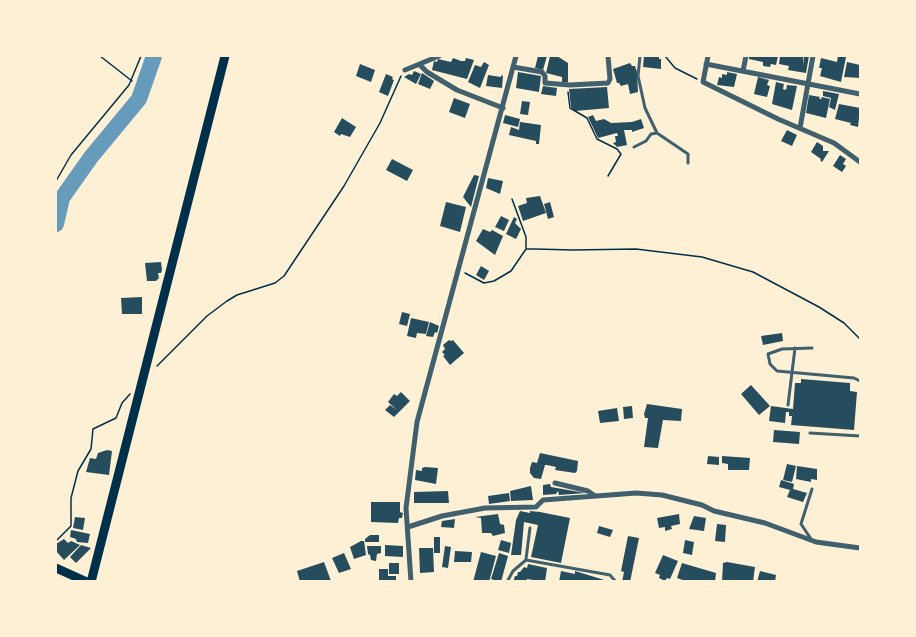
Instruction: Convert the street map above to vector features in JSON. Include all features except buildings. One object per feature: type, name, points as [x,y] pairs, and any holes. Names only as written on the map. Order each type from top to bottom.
[{"type":"main road","points":[[56,568],[89,582],[225,56]]},
{"type":"street","points":[[405,70],[439,56]]},
{"type":"street","points":[[411,582],[406,508],[417,422],[516,56]]},
{"type":"street","points":[[513,67],[542,72],[545,76],[545,83],[567,85],[608,83],[610,79],[608,56]]},
{"type":"street","points":[[708,56],[703,82],[778,119],[834,143],[861,162]]},
{"type":"street","points":[[743,71],[746,56]]},
{"type":"street","points":[[800,128],[813,56]]},
{"type":"street","points":[[420,64],[427,72],[457,90],[502,108]]},
{"type":"street","points":[[706,64],[861,94]]},
{"type":"street","points":[[555,483],[588,490],[595,496]]},
{"type":"street","points":[[408,527],[442,516],[485,508],[536,507],[543,500],[636,493],[662,495],[765,523],[812,541],[861,549]]},
{"type":"lane","points":[[640,56],[638,76],[642,98],[657,133],[688,154],[688,163]]},
{"type":"lane","points":[[634,147],[646,141],[651,134],[657,133]]},
{"type":"lane","points":[[788,405],[795,348]]},
{"type":"lane","points":[[812,348],[782,349],[768,354],[770,364],[777,371],[854,378],[861,381]]},
{"type":"lane","points":[[810,433],[861,436]]},
{"type":"lane","points":[[812,489],[801,524],[812,541]]},
{"type":"lane","points":[[507,582],[513,570],[526,560],[530,528]]},
{"type":"lane","points":[[526,560],[610,575],[616,582]]},
{"type":"path","points":[[100,56],[131,80]]},
{"type":"path","points":[[56,181],[71,155],[116,102],[131,80],[141,56]]},
{"type":"path","points":[[577,56],[608,56]]},
{"type":"path","points":[[665,56],[675,68],[703,82]]},
{"type":"path","points":[[145,369],[159,366],[207,316],[227,301],[275,283],[284,276],[344,186],[380,123],[397,81],[405,70]]},
{"type":"path","points":[[567,85],[570,108],[587,118],[597,139],[621,154],[608,176]]},
{"type":"path","points":[[459,270],[484,283],[494,281],[512,271],[526,249],[526,237],[512,199]]},
{"type":"path","points":[[526,249],[636,249],[702,257],[753,272],[819,307],[844,323],[861,339]]},
{"type":"path","points":[[56,541],[72,526],[71,498],[78,471],[91,450],[93,429],[116,418],[126,398],[131,393],[139,392]]},
{"type":"waterway","points":[[56,224],[62,198],[91,157],[139,99],[154,56]]}]
